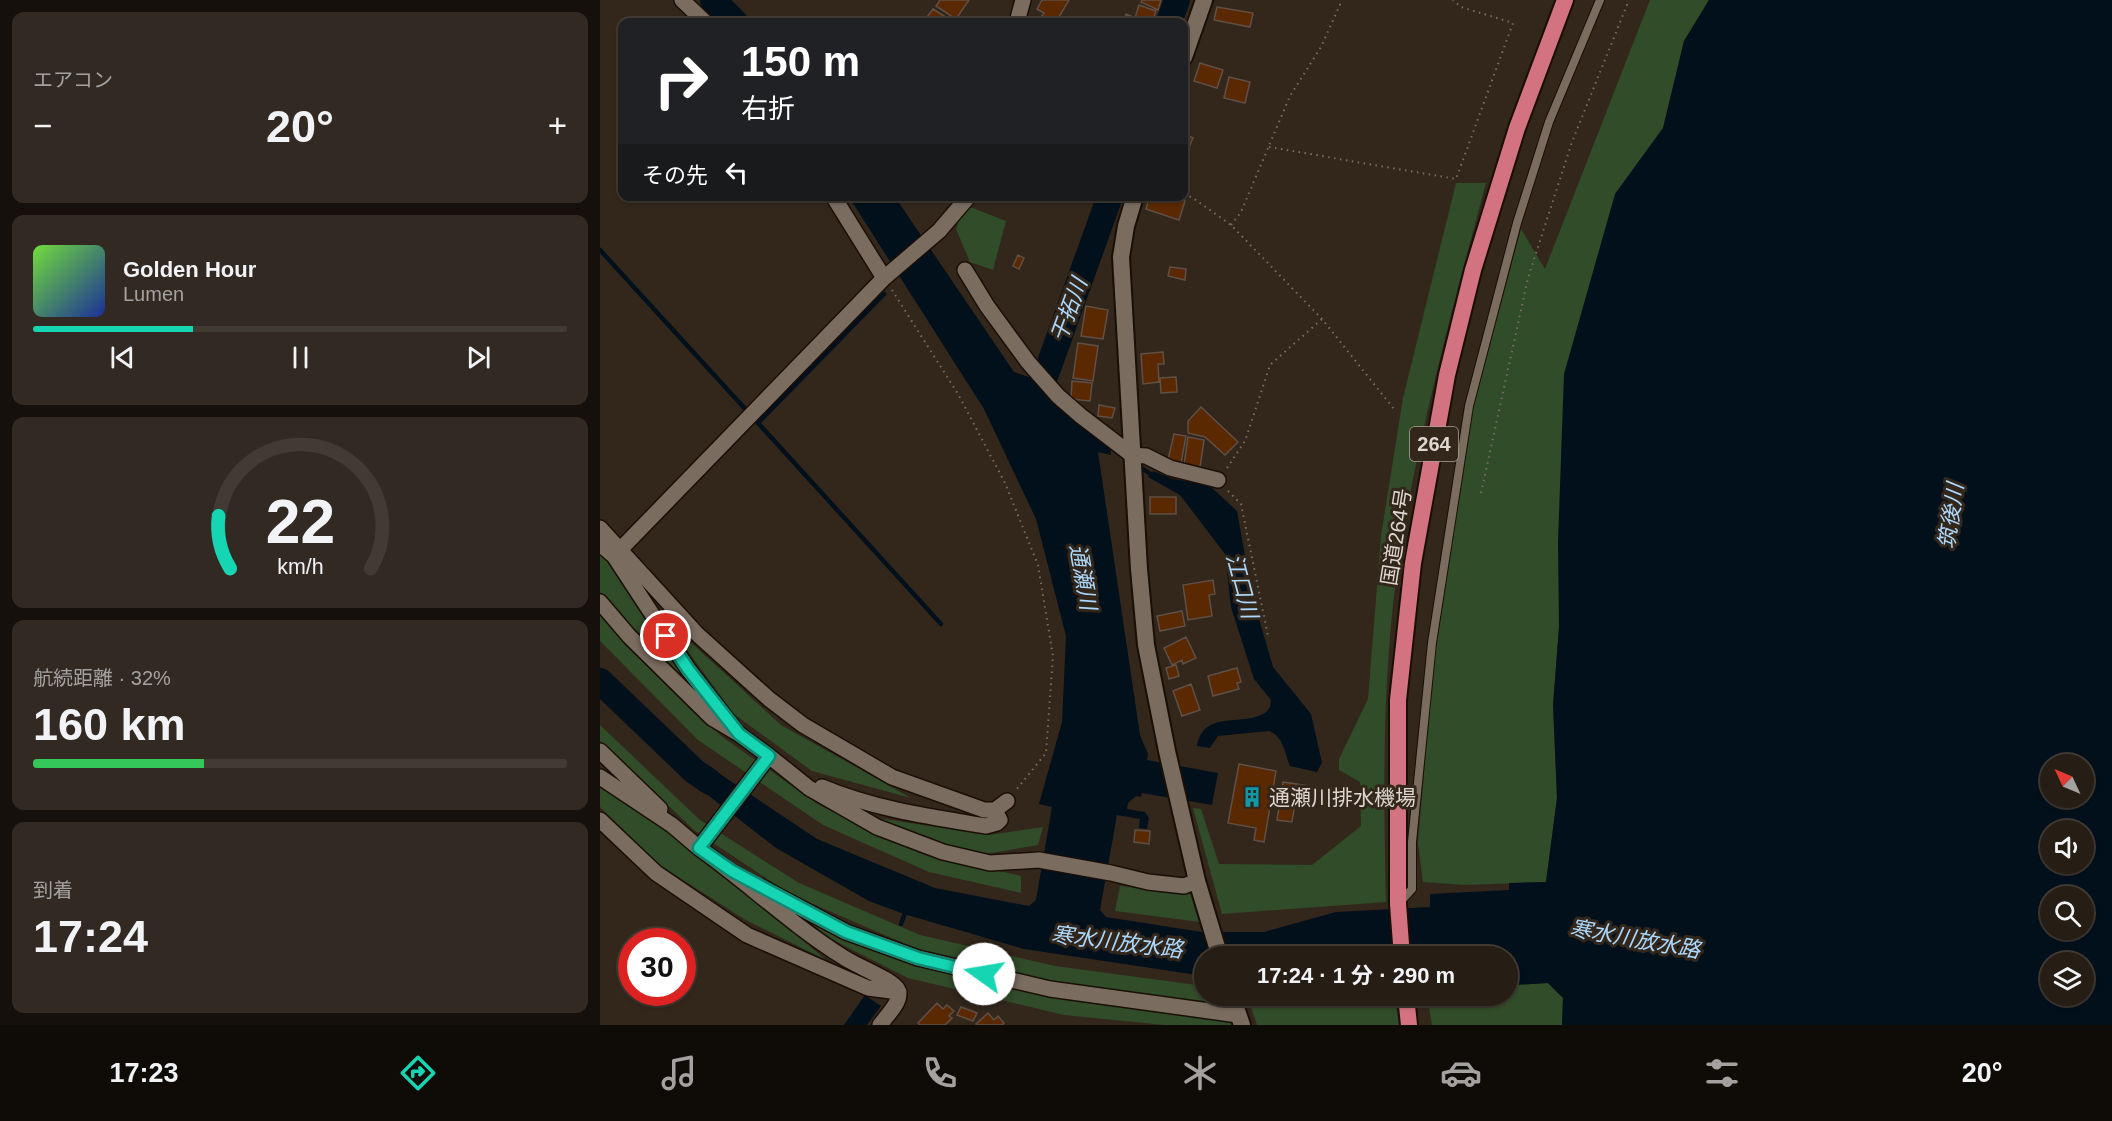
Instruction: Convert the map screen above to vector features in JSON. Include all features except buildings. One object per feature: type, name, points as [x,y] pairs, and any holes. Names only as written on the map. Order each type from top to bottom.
[{"type":"highway","name":"国道264号","points":[[1401,946],[1398,904],[1398,700],[1413,564],[1445,387],[1473,270],[1517,128],[1564,0]]},
{"type":"highway","points":[[1407,1006],[1409,1025]]},
{"type":"street","points":[[682,0],[701,18]]},
{"type":"street","points":[[1018,18],[1023,0]]},
{"type":"street","points":[[1188,46],[1204,0]]},
{"type":"street","points":[[836,201],[886,277]]},
{"type":"street","points":[[617,553],[886,277],[932,236],[964,201]]},
{"type":"street","points":[[1134,201],[1126,226],[1121,257],[1132,462],[1146,645],[1179,803],[1199,887],[1217,946]]},
{"type":"street","points":[[965,270],[987,306],[1028,362],[1058,396],[1132,462]]},
{"type":"street","points":[[1132,462],[1146,456],[1170,468],[1218,480]]},
{"type":"street","points":[[600,528],[688,669],[739,734]]},
{"type":"street","points":[[600,544],[617,553],[698,634],[769,699],[803,725],[892,777],[984,810],[1001,806],[1000,820],[986,826],[909,814],[836,793],[794,775],[767,759],[739,734],[712,717],[629,636],[600,602]]},
{"type":"street","points":[[600,751],[657,806],[672,825]]},
{"type":"street","points":[[701,845],[767,759]]},
{"type":"street","points":[[794,775],[809,788],[876,827],[943,852],[990,863],[1039,860],[1148,882],[1199,887]]},
{"type":"street","points":[[600,777],[701,845],[810,936],[857,966],[896,986],[900,992],[898,1000],[880,1025]]},
{"type":"street","points":[[600,820],[656,873],[747,935],[868,988],[900,992]]},
{"type":"street","points":[[732,871],[846,932],[918,958],[1050,989],[1237,1011]]},
{"type":"lane","points":[[1398,904],[1412,889],[1412,842],[1432,644],[1469,406],[1517,223],[1546,133],[1600,0]]},
{"type":"path","points":[[1231,225],[1241,212],[1290,96],[1321,47],[1342,0]]},
{"type":"path","points":[[1269,147],[1456,179],[1513,23],[1461,7],[1453,0]]},
{"type":"path","points":[[1481,493],[1527,278],[1572,142],[1629,0]]},
{"type":"path","points":[[1188,196],[1231,225],[1322,319],[1394,409]]},
{"type":"path","points":[[886,277],[958,394],[1005,483],[1038,565],[1053,656],[1046,753],[1001,806]]},
{"type":"path","points":[[1268,636],[1241,504],[1218,480],[1245,441],[1270,365],[1322,319]]},
{"type":"green space","points":[[1650,0],[1709,0],[1684,41],[1663,128],[1615,194],[1559,627],[1553,705],[1557,798],[1546,882],[1464,885],[1423,882],[1418,843],[1435,644],[1473,408],[1521,229],[1545,269]]},
{"type":"green space","points":[[1456,183],[1486,183],[1428,408],[1401,545],[1390,634],[1385,723],[1386,902],[1222,914],[1193,808],[1201,809],[1219,864],[1312,865],[1361,826],[1360,782],[1339,770],[1339,759],[1368,699],[1381,536],[1403,398]]},
{"type":"green space","points":[[970,207],[1006,221],[993,270],[970,262],[956,229],[961,214]]},
{"type":"green space","points":[[600,555],[607,561],[706,704],[600,592]]},
{"type":"green space","points":[[600,613],[624,641],[721,736],[819,805],[919,853],[1021,876],[1021,893],[929,872],[823,825],[698,740],[600,641]]},
{"type":"green space","points":[[662,616],[781,725],[911,798],[812,771],[734,714]]},
{"type":"green space","points":[[600,725],[700,820],[799,883],[920,935],[1055,966],[1194,985],[1194,1001],[1048,981],[917,949],[790,894],[694,830],[600,741]]},
{"type":"green space","points":[[600,786],[665,830],[729,879],[826,960],[744,919],[661,866],[600,807]]},
{"type":"green space","points":[[871,817],[989,835],[1043,827],[1038,845],[986,854],[939,843]]},
{"type":"green space","points":[[1120,886],[1193,894],[1200,922],[1115,911]]},
{"type":"green space","points":[[792,910],[848,939],[1231,1020],[1233,1025],[1164,1025],[1064,1015],[908,978],[821,934]]},
{"type":"green space","points":[[1548,983],[1563,998],[1562,1025],[1432,1025],[1429,1006],[1518,1006],[1518,985]]},
{"type":"green space","points":[[1251,1006],[1396,1006],[1399,1025],[1257,1025]]},
{"type":"water","name":"筑後川","points":[[1709,0],[2112,0],[2112,1025],[1562,1025],[1563,998],[1548,983],[1518,985],[1518,946],[1194,946],[1194,974],[1024,949],[904,914],[869,901],[776,848],[677,771],[690,754],[817,839],[935,888],[1029,906],[1036,900],[1052,807],[1039,804],[1062,722],[1066,636],[1036,519],[984,409],[852,201],[898,201],[1014,372],[1032,378],[1110,439],[1111,455],[1098,452],[1140,735],[1148,754],[1147,760],[1218,773],[1212,805],[1142,793],[1141,797],[1136,796],[1128,803],[1127,809],[1145,812],[1149,818],[1147,829],[1139,828],[1140,819],[1117,815],[1100,910],[1106,917],[1202,932],[1264,932],[1336,912],[1430,907],[1430,894],[1509,890],[1509,883],[1546,882],[1557,798],[1553,705],[1559,627],[1558,542],[1564,374],[1615,194],[1663,128],[1684,41]]},
{"type":"water","points":[[1153,471],[1173,479],[1209,485],[1237,511],[1252,595],[1273,667],[1311,714],[1322,763],[1317,772],[1290,766],[1280,741],[1274,733],[1269,731],[1218,736],[1210,748],[1197,746],[1201,735],[1215,723],[1263,714],[1270,707],[1271,700],[1254,679],[1231,607],[1225,554],[1180,495],[1148,477]]},
{"type":"water","points":[[865,995],[881,1006],[867,1025],[844,1025]]},
{"type":"waterway","name":"通瀬川","points":[[713,0],[731,18]]},
{"type":"waterway","name":"干拓川","points":[[1170,18],[1177,0]]},
{"type":"waterway","name":"干拓川","points":[[1026,398],[1046,374],[1108,201]]},
{"type":"waterway","points":[[600,250],[747,411]]},
{"type":"waterway","points":[[884,294],[758,423],[941,624]]},
{"type":"waterway","name":"江口川","points":[[1137,465],[1155,477]]},
{"type":"waterway","name":"寒水川放水路","points":[[600,681],[694,771],[710,782]]},
{"type":"waterway","points":[[901,924],[906,910]]},
{"type":"place","name":"通瀬川排水機場","points":[[1252,797]]},
{"type":"route","points":[[666,636],[688,669],[739,734],[769,756],[699,848],[732,871],[846,932],[918,958],[984,974]]}]
